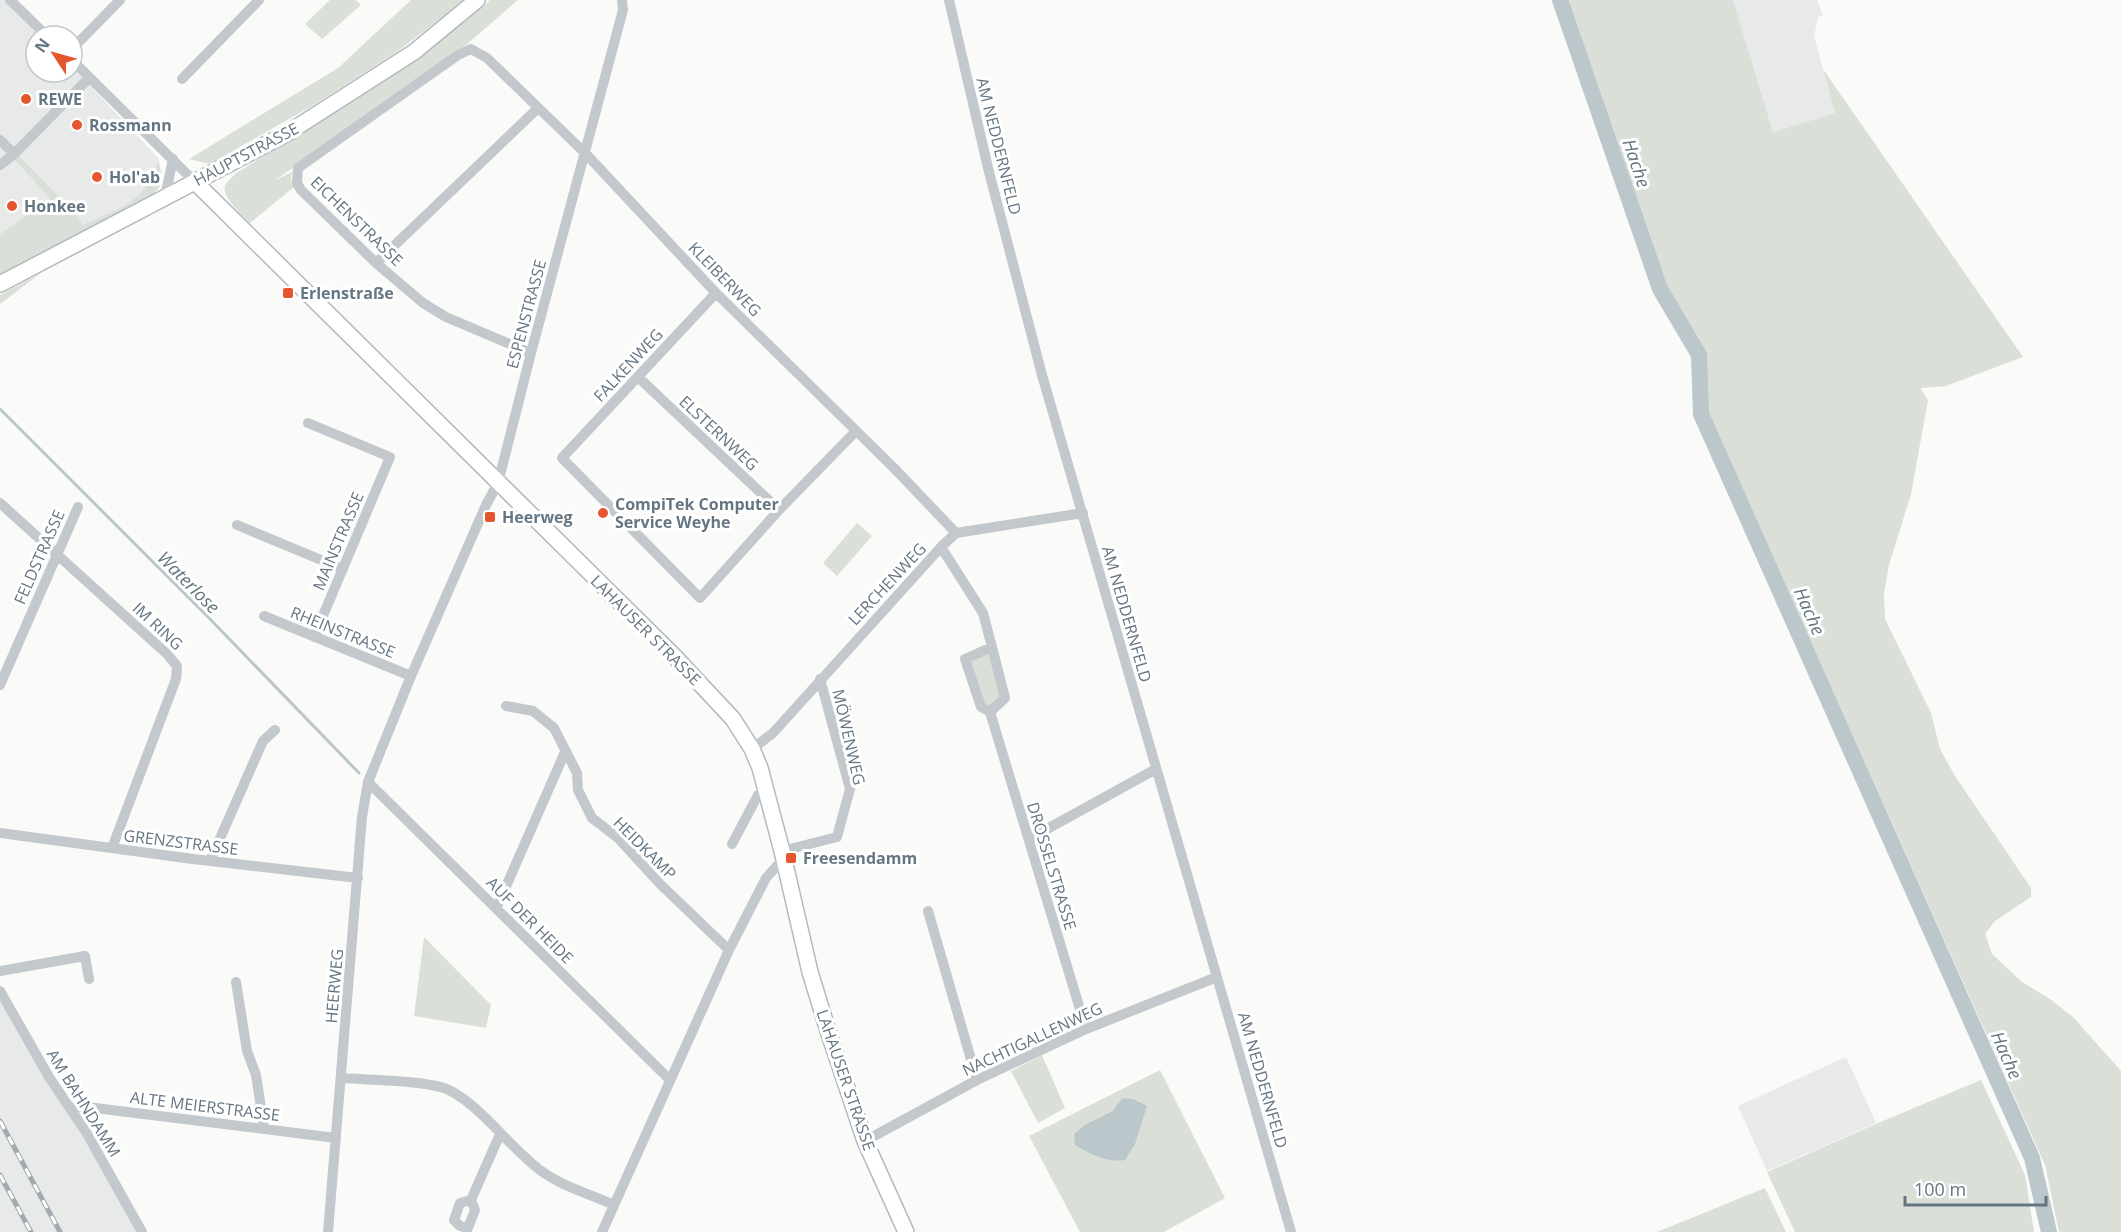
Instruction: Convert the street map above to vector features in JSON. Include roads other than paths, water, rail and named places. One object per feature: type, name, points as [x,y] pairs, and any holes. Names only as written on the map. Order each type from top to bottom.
[{"type":"street","points":[[10,0],[35,24]]},
{"type":"street","points":[[84,37],[120,0]]},
{"type":"street","points":[[182,79],[259,0]]},
{"type":"street","name":"HAUPTSTRASSE","points":[[0,284],[286,134],[414,52],[477,0]]},
{"type":"street","name":"ESPENSTRASSE","points":[[498,483],[623,10],[622,0]]},
{"type":"street","name":"AM NEDDERNFELD","points":[[949,0],[988,168],[1042,375],[1292,1232]]},
{"type":"street","name":"KLEIBERWEG","points":[[471,49],[487,58],[537,109],[586,154],[716,293],[956,533]]},
{"type":"street","name":"EICHENSTRASSE","points":[[471,49],[458,55],[298,168],[297,183],[301,190],[376,263],[423,303],[446,316],[531,353]]},
{"type":"street","name":"LAHAUSER STRASSE","points":[[84,72],[675,657],[733,719],[752,749],[767,790],[810,972],[865,1141],[906,1232]]},
{"type":"street","points":[[0,165],[14,154],[90,78]]},
{"type":"street","points":[[376,263],[537,109]]},
{"type":"street","points":[[0,140],[14,154]]},
{"type":"street","points":[[165,197],[172,159]]},
{"type":"street","name":"FALKENWEG","points":[[716,293],[562,458],[700,598],[779,510]]},
{"type":"street","name":"ELSTERNWEG","points":[[638,377],[779,510]]},
{"type":"street","name":"MAINSTRASSE","points":[[308,423],[390,457],[314,637]]},
{"type":"street","points":[[779,510],[856,431]]},
{"type":"street","name":"HEERWEG","points":[[328,1232],[362,817],[368,782],[411,676],[486,505],[498,483]]},
{"type":"street","name":"IM RING","points":[[0,503],[167,654],[177,666],[176,679],[112,848]]},
{"type":"street","name":"FELDSTRASSE","points":[[0,685],[78,507]]},
{"type":"street","points":[[956,533],[1083,513]]},
{"type":"street","points":[[237,525],[343,569]]},
{"type":"street","name":"LERCHENWEG","points":[[752,749],[773,733],[956,533]]},
{"type":"street","points":[[941,547],[983,613],[1005,698],[990,712]]},
{"type":"street","name":"RHEINSTRASSE","points":[[264,616],[411,676]]},
{"type":"street","name":"DROSSELSTRASSE","points":[[992,646],[965,659],[981,707],[990,712],[1086,1029]]},
{"type":"street","name":"MÖWENWEG","points":[[783,854],[837,837],[850,789],[820,679]]},
{"type":"street","name":"HEIDKAMP","points":[[506,706],[533,711],[554,728],[577,773],[578,790],[592,818],[618,838],[660,885],[729,950]]},
{"type":"street","points":[[210,861],[263,741],[275,730]]},
{"type":"street","points":[[497,907],[565,752]]},
{"type":"street","points":[[1029,838],[1156,769]]},
{"type":"street","name":"AUF DER HEIDE","points":[[368,782],[670,1080]]},
{"type":"street","points":[[732,844],[758,795],[767,790]]},
{"type":"street","name":"GRENZSTRASSE","points":[[0,833],[358,878]]},
{"type":"street","points":[[602,1232],[729,950],[766,878],[783,854]]},
{"type":"street","points":[[928,910],[977,1080]]},
{"type":"street","points":[[0,971],[85,956],[89,979]]},
{"type":"street","name":"NACHTIGALLENWEG","points":[[865,1141],[977,1080],[1086,1029],[1217,976]]},
{"type":"street","points":[[236,982],[247,1051],[256,1075],[264,1127]]},
{"type":"street","name":"AM BAHNDAMM","points":[[0,991],[49,1077],[86,1132],[142,1232]]},
{"type":"street","points":[[342,1078],[430,1085],[450,1090],[472,1106],[539,1169],[614,1205]]},
{"type":"street","name":"ALTE MEIERSTRASSE","points":[[70,1108],[87,1107],[164,1118],[264,1127],[336,1138]]},
{"type":"street","points":[[471,1200],[500,1134]]},
{"type":"waterway","name":"Hache","points":[[1560,0],[1660,289],[1699,355],[1701,414],[2032,1158],[2049,1232]]},
{"type":"waterway","name":"Waterlose","points":[[0,409],[209,618],[359,773]]},
{"type":"railway","points":[[0,1121],[60,1232]]},
{"type":"railway","points":[[0,1175],[31,1232]]},
{"type":"place","name":"REWE","points":[[26,99]]},
{"type":"place","name":"Rossmann","points":[[77,125]]},
{"type":"place","name":"Hol'ab","points":[[97,177]]},
{"type":"place","name":"Honkee","points":[[12,206]]},
{"type":"place","name":"Erlenstraße","points":[[288,293]]},
{"type":"place","name":"CompiTek Computer Service Weyhe","points":[[603,513]]},
{"type":"place","name":"Heerweg","points":[[490,517]]},
{"type":"place","name":"Freesendamm","points":[[791,858]]}]
